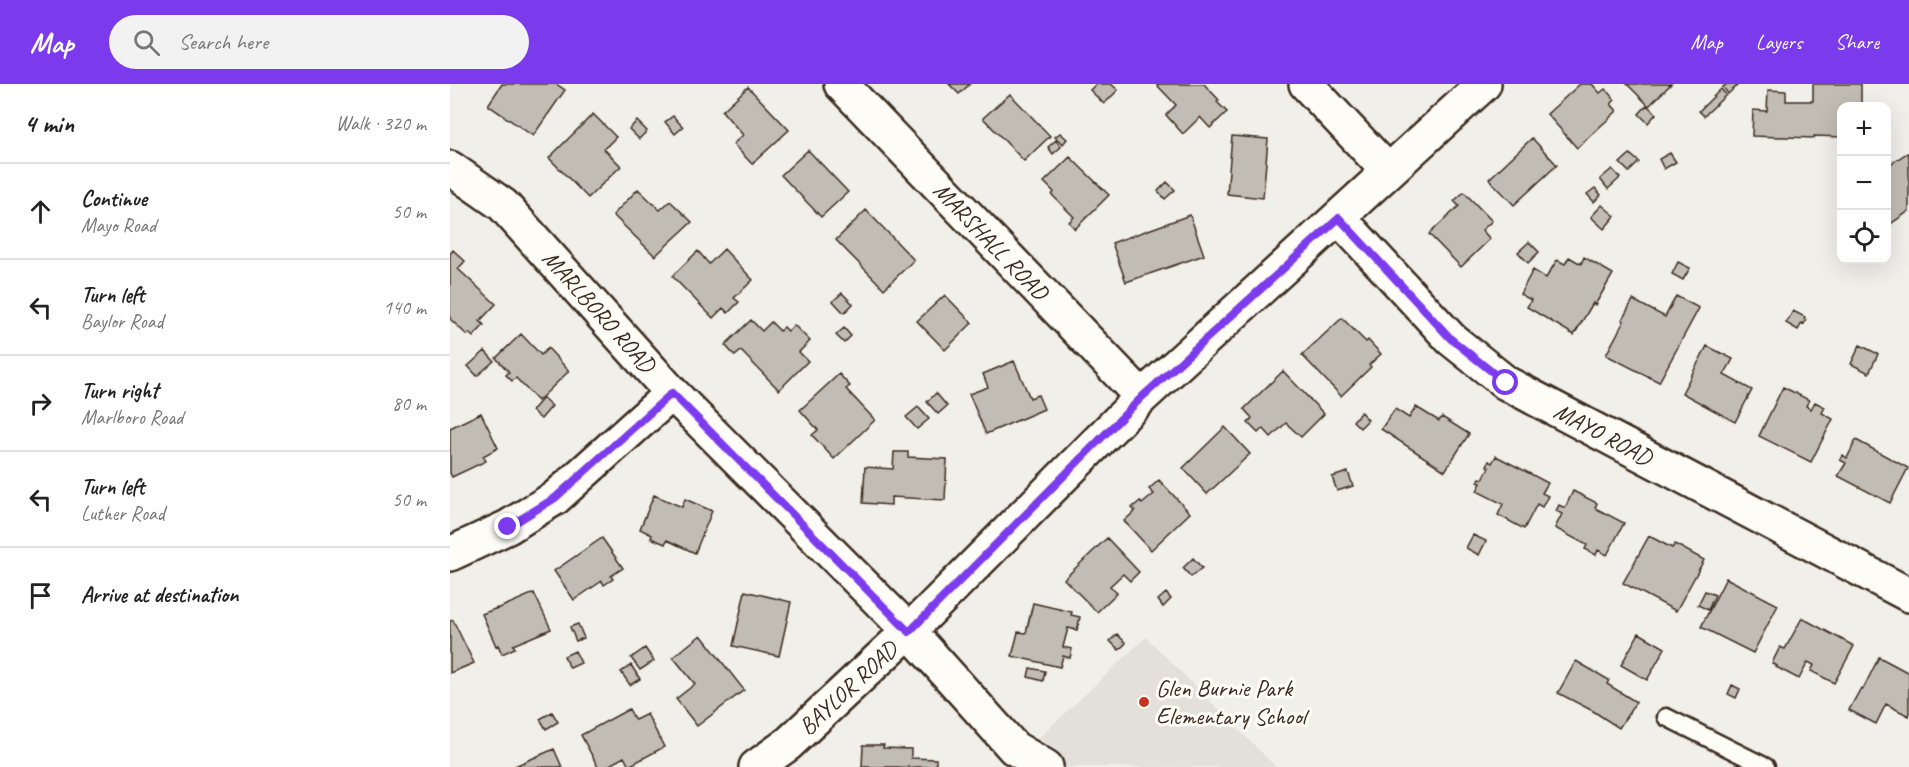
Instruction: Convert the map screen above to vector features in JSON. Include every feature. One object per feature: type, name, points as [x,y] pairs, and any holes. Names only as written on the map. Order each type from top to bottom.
[{"type":"street","name":"MARSHALL ROAD","points":[[841,84],[1142,397]]},
{"type":"street","points":[[1306,84],[1388,171]]},
{"type":"street","name":"BAYLOR ROAD","points":[[756,767],[788,744],[909,632],[1142,397],[1484,84]]},
{"type":"street","name":"MARLBORO ROAD","points":[[450,168],[503,205],[672,393],[909,632],[1014,748],[1046,767]]},
{"type":"street","name":"MAYO ROAD","points":[[1339,218],[1451,339],[1506,383],[1909,595]]},
{"type":"street","points":[[450,554],[508,527],[555,498],[672,393]]},
{"type":"lane","points":[[1666,717],[1766,767]]},
{"type":"shaded area","name":"Glen Burnie Park Elementary School","points":[[1146,637],[1276,767],[1008,767]]},
{"type":"building","points":[[502,84],[556,84],[565,90],[533,136],[488,105]]},
{"type":"building","points":[[949,84],[970,84],[959,94]]},
{"type":"building","points":[[1096,84],[1111,84],[1118,90],[1104,104],[1090,90]]},
{"type":"building","points":[[1156,84],[1204,84],[1227,112],[1210,128],[1200,117],[1183,134],[1166,115],[1176,105]]},
{"type":"building","points":[[1580,84],[1592,84],[1600,93],[1605,89],[1615,100],[1611,104],[1617,111],[1577,148],[1547,114]]},
{"type":"building","points":[[1627,84],[1671,84],[1649,106]]},
{"type":"building","points":[[1727,84],[1739,84],[1728,94],[1723,87]]},
{"type":"building","points":[[1813,84],[1861,84],[1861,102],[1837,102],[1837,137],[1752,136],[1753,110],[1767,111],[1768,90],[1786,91],[1786,101],[1813,101]]},
{"type":"building","points":[[748,87],[789,130],[752,164],[733,144],[743,135],[722,111]]},
{"type":"building","points":[[1721,89],[1726,95],[1704,116],[1699,111]]},
{"type":"building","points":[[1010,94],[1050,136],[1024,161],[983,118]]},
{"type":"building","points":[[1647,105],[1656,114],[1648,123],[1639,114]]},
{"type":"building","points":[[593,114],[616,137],[604,149],[621,166],[588,198],[549,158]]},
{"type":"building","points":[[673,116],[683,127],[675,134],[665,122]]},
{"type":"building","points":[[637,121],[647,131],[639,139],[629,129]]},
{"type":"building","points":[[1060,133],[1067,139],[1063,144],[1055,137]]},
{"type":"building","points":[[1232,136],[1268,139],[1263,198],[1227,194]]},
{"type":"building","points":[[1532,138],[1557,165],[1514,205],[1489,179]]},
{"type":"building","points":[[1056,140],[1061,147],[1053,154],[1048,147]]},
{"type":"building","points":[[808,150],[848,192],[821,217],[781,175]]},
{"type":"building","points":[[1670,153],[1676,162],[1664,169],[1659,159]]},
{"type":"building","points":[[1907,153],[1909,156],[1909,211],[1891,224],[1891,210],[1891,164]]},
{"type":"building","points":[[1630,154],[1639,162],[1629,172],[1620,163]]},
{"type":"building","points":[[1070,157],[1109,195],[1075,229],[1069,222],[1074,217],[1052,195],[1054,192],[1044,182]]},
{"type":"building","points":[[1612,169],[1620,178],[1608,189],[1600,179]]},
{"type":"building","points":[[1167,182],[1175,190],[1165,199],[1158,191]]},
{"type":"building","points":[[1595,188],[1601,195],[1594,202],[1587,194]]},
{"type":"building","points":[[638,189],[660,210],[670,201],[692,222],[655,256],[613,215]]},
{"type":"building","points":[[1464,192],[1492,221],[1482,230],[1490,239],[1461,267],[1429,234],[1459,206],[1454,201]]},
{"type":"building","points":[[1602,205],[1615,216],[1604,229],[1591,217]]},
{"type":"building","points":[[866,210],[914,260],[884,289],[836,240]]},
{"type":"building","points":[[1190,215],[1204,255],[1126,282],[1112,243]]},
{"type":"building","points":[[1529,242],[1539,252],[1528,263],[1518,252]]},
{"type":"building","points":[[724,249],[753,280],[734,298],[739,302],[728,313],[723,308],[713,318],[672,276],[698,251],[709,264]]},
{"type":"building","points":[[453,250],[465,261],[458,269],[496,304],[480,321],[484,325],[473,337],[469,333],[467,335],[450,319],[450,254]]},
{"type":"building","points":[[1569,257],[1581,264],[1584,257],[1613,274],[1574,335],[1527,307],[1531,300],[1520,294],[1533,270],[1546,278],[1557,260],[1565,264]]},
{"type":"building","points":[[1678,262],[1690,268],[1683,280],[1672,274]]},
{"type":"building","points":[[842,293],[853,304],[844,313],[833,301]]},
{"type":"building","points":[[945,295],[972,323],[945,350],[917,321]]},
{"type":"building","points":[[1676,296],[1699,308],[1659,382],[1606,355],[1633,300],[1665,317]]},
{"type":"building","points":[[1793,311],[1805,317],[1806,320],[1798,330],[1786,323]]},
{"type":"building","points":[[1342,318],[1381,354],[1341,396],[1302,355]]},
{"type":"building","points":[[751,320],[762,331],[771,322],[780,331],[784,327],[788,331],[794,325],[810,341],[799,352],[808,361],[779,390],[741,351],[735,356],[725,345]]},
{"type":"building","points":[[844,328],[851,336],[844,343],[836,335]]},
{"type":"building","points":[[521,334],[541,355],[548,348],[569,371],[538,401],[516,378],[512,381],[506,375],[509,372],[496,358]]},
{"type":"building","points":[[1860,345],[1878,354],[1869,373],[1851,364]]},
{"type":"building","points":[[1707,346],[1733,359],[1724,375],[1752,390],[1735,422],[1682,393]]},
{"type":"building","points":[[485,351],[494,361],[477,376],[468,366]]},
{"type":"building","points":[[1014,361],[1030,398],[1038,395],[1044,409],[986,434],[969,394],[988,387],[983,374]]},
{"type":"building","points":[[1283,371],[1324,414],[1301,437],[1286,423],[1271,437],[1263,428],[1258,433],[1248,423],[1252,418],[1244,409]]},
{"type":"building","points":[[839,374],[850,386],[846,389],[875,420],[834,459],[812,435],[818,430],[800,410]]},
{"type":"building","points":[[1783,387],[1809,400],[1806,406],[1811,409],[1815,402],[1825,407],[1822,413],[1833,419],[1811,462],[1759,436]]},
{"type":"building","points":[[936,393],[947,406],[938,414],[927,402]]},
{"type":"building","points":[[543,398],[552,406],[541,419],[532,411]]},
{"type":"building","points":[[918,407],[929,419],[917,429],[906,417]]},
{"type":"building","points":[[1416,407],[1439,421],[1442,417],[1469,434],[1445,471],[1381,429],[1395,409],[1409,418]]},
{"type":"building","points":[[1361,412],[1368,420],[1360,428],[1353,421]]},
{"type":"building","points":[[481,413],[498,448],[483,456],[486,461],[452,477],[450,473],[450,428]]},
{"type":"building","points":[[1225,427],[1250,454],[1207,494],[1183,468]]},
{"type":"building","points":[[1856,440],[1908,468],[1890,503],[1838,476],[1846,463],[1840,460],[1843,455],[1847,458]]},
{"type":"building","points":[[894,452],[908,452],[908,457],[947,459],[945,500],[891,497],[891,505],[863,503],[865,467],[893,469]]},
{"type":"building","points":[[1496,456],[1548,483],[1542,493],[1548,496],[1542,507],[1537,504],[1524,529],[1498,515],[1503,504],[1477,491],[1481,483],[1478,482],[1480,478],[1483,479],[1489,467],[1487,466],[1489,461],[1492,463]]},
{"type":"building","points":[[1348,472],[1353,486],[1337,491],[1332,477]]},
{"type":"building","points":[[1159,480],[1190,513],[1151,550],[1124,521],[1135,511],[1132,508],[1134,506],[1140,501],[1142,504],[1154,494],[1149,489]]},
{"type":"building","points":[[1573,491],[1597,503],[1595,508],[1624,523],[1607,555],[1598,550],[1596,555],[1585,549],[1587,545],[1555,528],[1562,514],[1556,511],[1559,505],[1565,508]]},
{"type":"building","points":[[654,495],[682,507],[685,499],[712,511],[695,553],[667,540],[665,544],[651,538],[652,535],[640,529]]},
{"type":"building","points":[[1473,535],[1486,541],[1479,555],[1466,548]]},
{"type":"building","points":[[1649,536],[1672,548],[1675,544],[1704,560],[1676,611],[1623,583]]},
{"type":"building","points":[[602,538],[623,568],[611,576],[613,579],[604,585],[602,581],[574,600],[554,571]]},
{"type":"building","points":[[1107,538],[1139,572],[1130,581],[1123,574],[1110,586],[1117,593],[1097,612],[1064,579]]},
{"type":"building","points":[[1193,558],[1202,568],[1191,577],[1183,568]]},
{"type":"building","points":[[1726,578],[1778,605],[1753,653],[1701,627]]},
{"type":"building","points":[[745,591],[791,602],[779,656],[733,646]]},
{"type":"building","points":[[1705,591],[1715,595],[1708,610],[1698,605]]},
{"type":"building","points":[[534,593],[551,629],[513,645],[515,648],[502,654],[482,614]]},
{"type":"building","points":[[1166,593],[1171,599],[1163,607],[1158,600]]},
{"type":"building","points":[[1033,603],[1072,612],[1071,615],[1080,617],[1077,630],[1068,628],[1063,647],[1072,649],[1070,658],[1063,656],[1060,667],[1012,656],[1018,632],[1026,633]]},
{"type":"building","points":[[1802,618],[1854,646],[1834,683],[1811,671],[1814,665],[1808,662],[1799,679],[1772,663],[1780,647],[1785,649]]},
{"type":"building","points":[[453,620],[474,663],[450,673],[450,621]]},
{"type":"building","points":[[578,624],[584,638],[576,641],[570,627]]},
{"type":"building","points":[[1639,633],[1665,648],[1647,680],[1621,665]]},
{"type":"building","points":[[1117,634],[1126,643],[1119,650],[1110,641]]},
{"type":"building","points":[[701,635],[744,690],[697,726],[676,699],[695,684],[673,657]]},
{"type":"building","points":[[645,648],[654,661],[640,670],[631,658]]},
{"type":"building","points":[[575,651],[581,663],[570,668],[564,656]]},
{"type":"building","points":[[1879,657],[1909,673],[1909,716],[1886,704],[1876,724],[1849,710],[1861,688],[1863,689]]},
{"type":"building","points":[[1576,661],[1609,680],[1607,684],[1636,702],[1619,728],[1593,711],[1558,693]]},
{"type":"building","points":[[631,665],[640,679],[630,685],[621,672]]},
{"type":"building","points":[[1030,668],[1045,671],[1043,681],[1028,677]]},
{"type":"building","points":[[1732,685],[1740,689],[1736,698],[1728,694]]},
{"type":"building","points":[[629,709],[635,720],[647,714],[664,747],[629,766],[624,757],[606,767],[598,767],[581,735]]},
{"type":"building","points":[[552,712],[558,722],[546,729],[540,719]]},
{"type":"building","points":[[863,745],[911,749],[911,758],[936,759],[936,767],[862,767]]},
{"type":"building","points":[[554,749],[562,767],[514,767],[515,766]]},
{"type":"place","name":"Glen Burnie Park Elementary School","points":[[1144,702]]},
{"type":"route","points":[[508,527],[555,498],[672,393],[909,632],[1142,397],[1339,218],[1451,339],[1506,383]]}]
